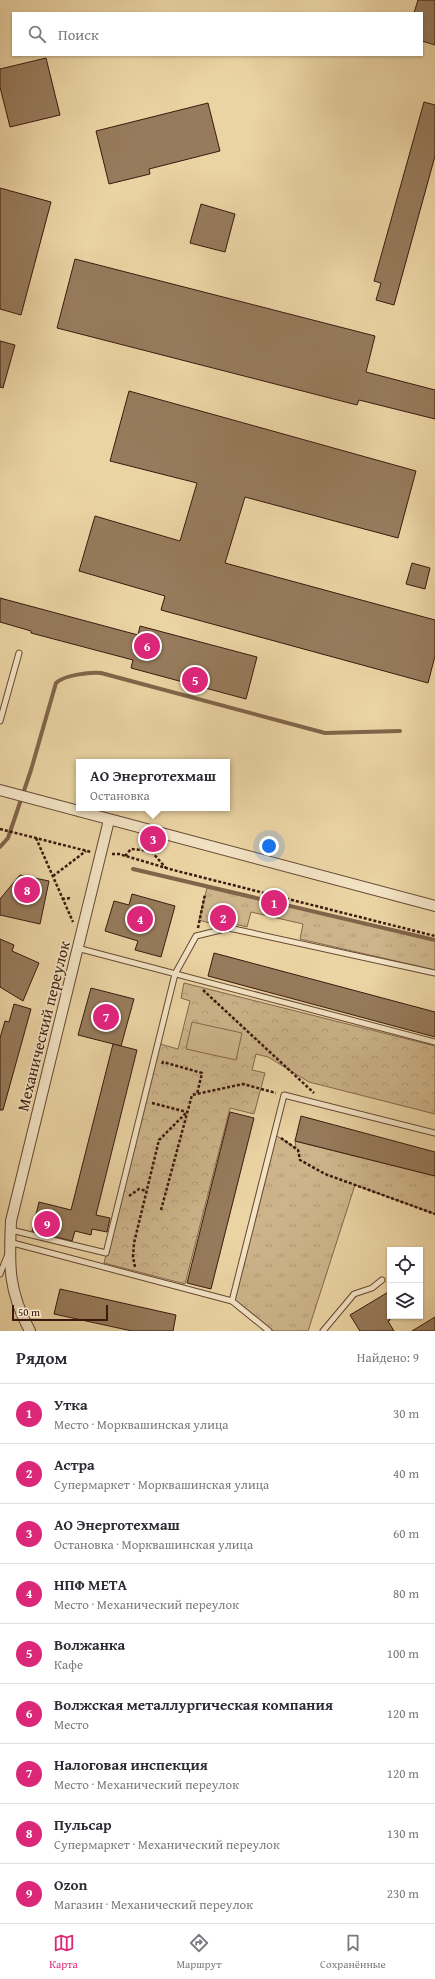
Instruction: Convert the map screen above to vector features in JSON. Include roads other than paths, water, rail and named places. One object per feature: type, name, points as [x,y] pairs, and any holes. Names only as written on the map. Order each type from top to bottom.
[{"type":"street","points":[[0,790],[76,811]]},
{"type":"street","points":[[76,811],[435,906]]},
{"type":"street","name":"Механический переулок","points":[[30,1331],[16,1303],[9,1246],[11,1221],[109,820]]},
{"type":"lane","points":[[0,721],[19,653]]},
{"type":"lane","points":[[10,1230],[106,1253],[176,974],[196,936],[228,928],[435,973]]},
{"type":"lane","points":[[77,948],[435,1042]]},
{"type":"lane","points":[[232,1301],[284,1095],[435,1132]]},
{"type":"lane","points":[[0,1274],[9,1246],[138,1276],[232,1301],[269,1331]]},
{"type":"lane","points":[[323,1331],[354,1294],[372,1288],[382,1280]]},
{"type":"waterway","points":[[0,847],[8,838],[31,770],[56,683],[71,676],[101,673],[325,733],[400,731]]},
{"type":"waterway","points":[[133,869],[435,940]]},
{"type":"place","name":"Волжская металлургическая компания","points":[[147,646]]},
{"type":"place","name":"Волжанка","points":[[195,680]]},
{"type":"place","name":"АО Энерготехмаш","points":[[153,839]]},
{"type":"place","name":"Пульсар","points":[[27,890]]},
{"type":"place","name":"Утка","points":[[274,903]]},
{"type":"place","name":"Астра","points":[[223,918]]},
{"type":"place","name":"НПФ МЕТА","points":[[140,919]]},
{"type":"place","name":"Налоговая инспекция","points":[[106,1017]]},
{"type":"place","name":"Ozon","points":[[47,1224]]}]
